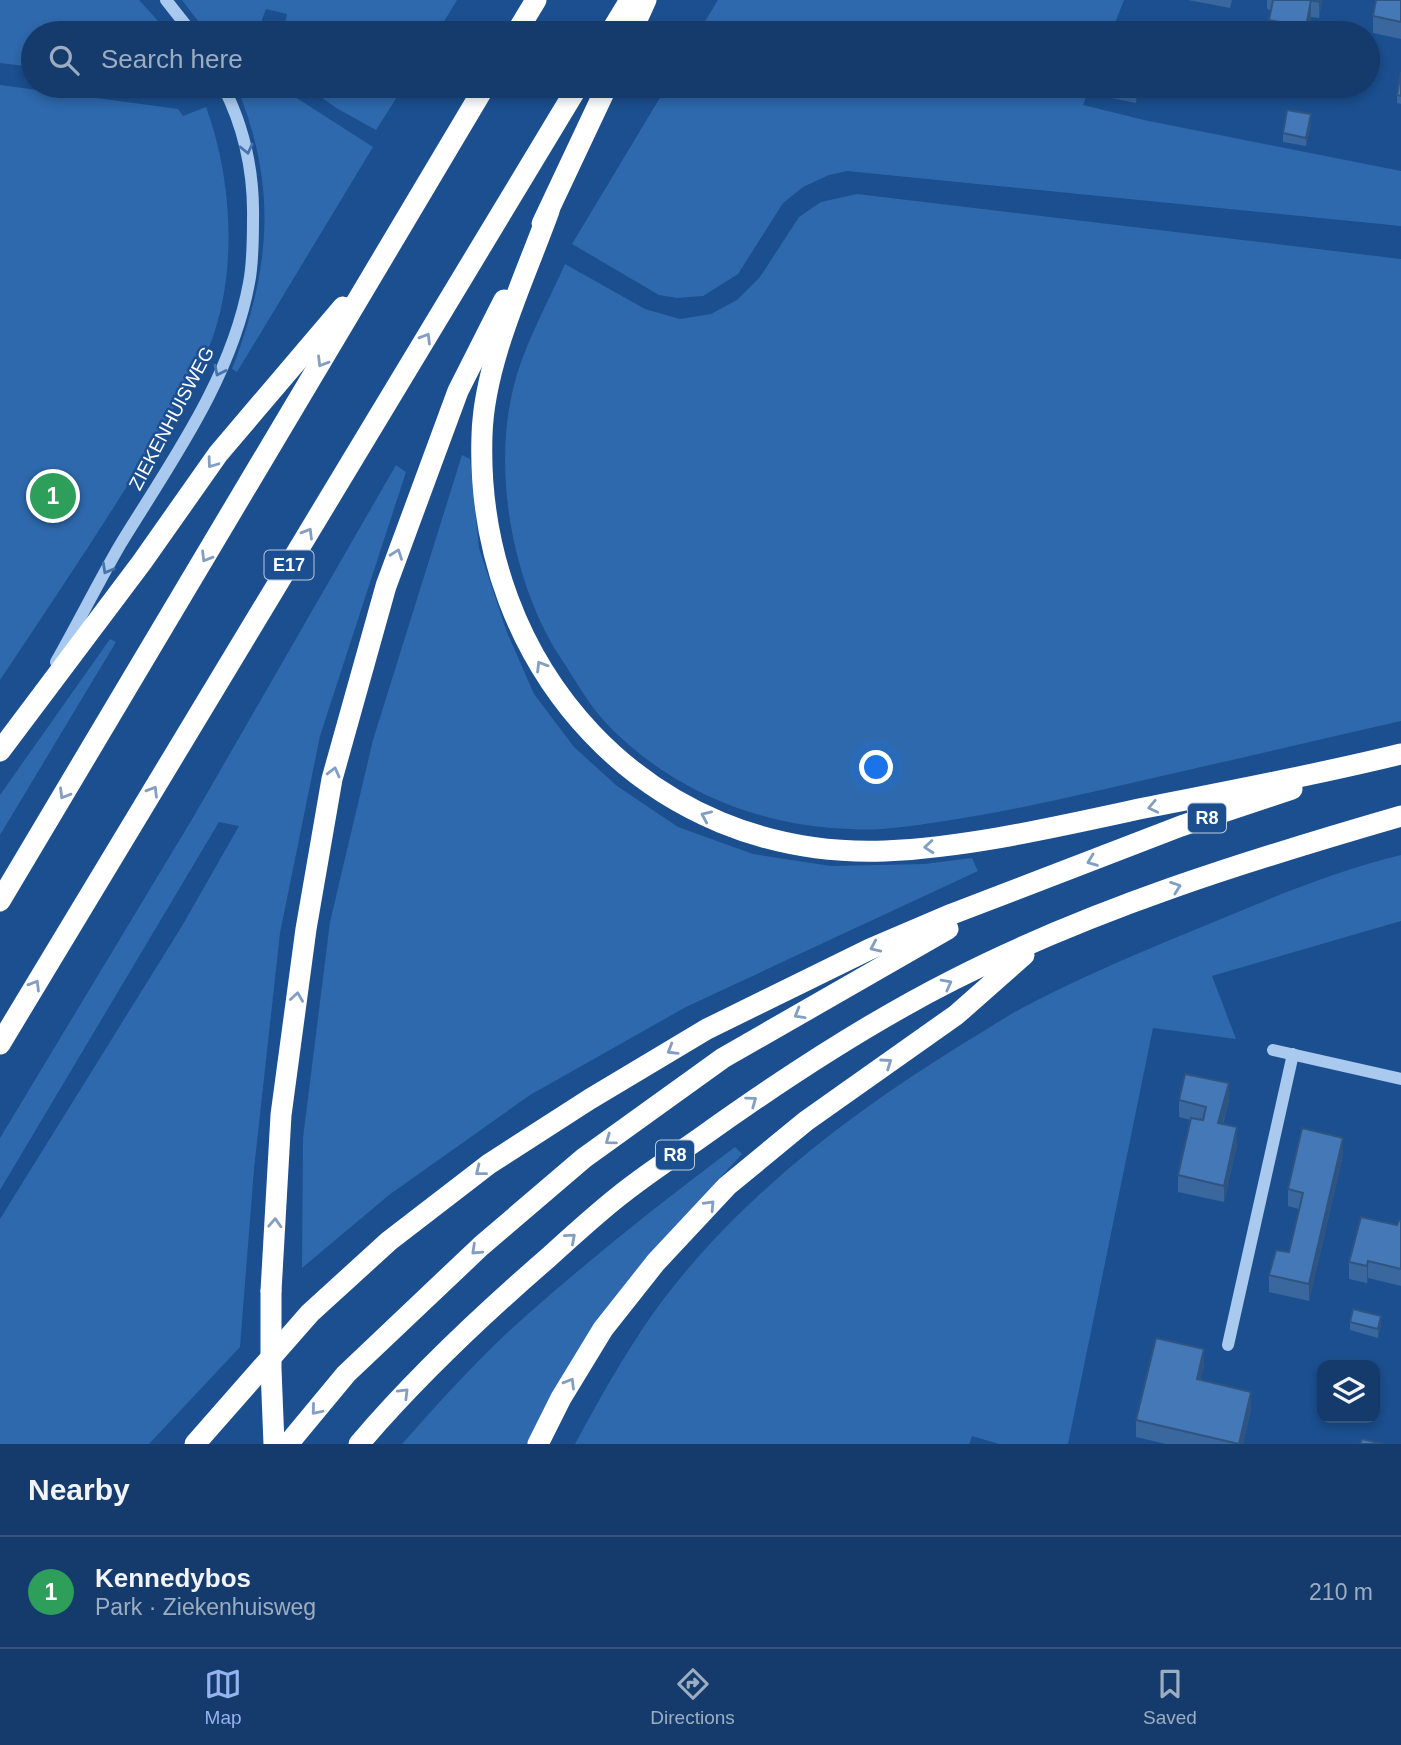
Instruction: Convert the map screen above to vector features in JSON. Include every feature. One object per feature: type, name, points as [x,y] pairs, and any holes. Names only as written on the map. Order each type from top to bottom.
[{"type":"highway","points":[[523,21],[536,0]]},
{"type":"highway","points":[[617,21],[630,0]]},
{"type":"highway","points":[[636,21],[646,0]]},
{"type":"highway","points":[[0,901],[478,98]]},
{"type":"highway","name":"E17","points":[[0,1044],[571,98]]},
{"type":"highway","points":[[275,1444],[271,1291],[281,1115],[306,929],[331,779],[386,586],[458,391],[549,211],[601,98]]},
{"type":"highway","points":[[549,211],[492,365],[482,432],[483,482],[489,527],[515,614],[531,650],[551,683],[600,744],[650,785],[703,816],[752,834],[811,847],[883,851],[961,844],[1056,827],[1394,756]]},
{"type":"highway","points":[[0,751],[142,562],[218,454],[382,261]]},
{"type":"highway","name":"R8","points":[[288,1444],[346,1374],[481,1245],[584,1158],[723,1058],[878,967],[1029,885],[1181,826],[1394,756]]},
{"type":"highway","name":"R8","points":[[359,1444],[395,1402],[489,1309],[618,1196],[774,1084],[854,1035],[953,980],[1044,938],[1210,874],[1401,816]]},
{"type":"highway","points":[[195,1444],[310,1313],[390,1241],[489,1164],[707,1029],[870,949],[1029,885]]},
{"type":"highway","points":[[538,1444],[561,1398],[603,1329],[656,1262],[727,1186],[806,1121],[956,1015],[1044,938]]},
{"type":"street","points":[[166,0],[183,21]]},
{"type":"street","name":"ZIEKENHUISWEG","points":[[33,704],[120,546],[193,425],[230,349],[242,315],[250,281],[252,181],[240,124],[228,98]]},
{"type":"street","points":[[1273,1050],[1401,1079]]},
{"type":"street","points":[[1228,1345],[1293,1054]]},
{"type":"shaded area","points":[[0,0],[139,0],[158,21],[21,21],[21,66],[0,63]]},
{"type":"shaded area","points":[[182,0],[457,0],[444,21],[286,21],[287,14],[266,9],[262,21],[198,21]]},
{"type":"shaded area","points":[[718,0],[1124,0],[1116,21],[705,21]]},
{"type":"shaded area","points":[[0,85],[21,88],[21,98],[96,98],[178,109],[183,116],[206,107],[222,163],[228,224],[225,285],[211,342],[196,372],[125,490],[0,680]]},
{"type":"shaded area","points":[[241,98],[297,98],[373,147],[237,372],[232,369],[255,298],[264,230],[264,196],[251,126]]},
{"type":"shaded area","points":[[322,98],[396,98],[376,130]]},
{"type":"shaded area","points":[[660,98],[1086,98],[1083,105],[1144,120],[1401,171],[1401,226],[847,171],[829,175],[803,187],[783,203],[738,274],[703,296],[677,298],[659,295],[572,244]]},
{"type":"shaded area","points":[[857,194],[1401,259],[1401,721],[1016,808],[921,824],[871,829],[783,821],[718,800],[659,768],[631,747],[606,723],[560,657],[530,597],[512,530],[507,495],[507,426],[516,377],[528,344],[565,264],[645,309],[680,319],[711,314],[737,300],[760,277],[799,217],[821,202]]},
{"type":"shaded area","points":[[462,455],[470,459],[479,548],[506,630],[534,694],[574,747],[617,786],[678,827],[753,854],[831,866],[924,864],[972,858],[978,871],[686,1007],[530,1095],[389,1195],[302,1268],[303,1138],[330,922],[373,740]]},
{"type":"shaded area","points":[[396,465],[406,472],[320,736],[280,933],[254,1169],[240,1347],[149,1444],[0,1444],[0,1219],[182,926],[239,826],[219,822],[0,1190],[0,1138],[194,816]]},
{"type":"shaded area","points":[[110,639],[116,642],[0,835],[0,795]]},
{"type":"shaded area","points":[[1401,855],[1401,921],[1212,976],[1236,1039],[1153,1028],[1068,1444],[999,1444],[972,1436],[969,1444],[575,1444],[635,1341],[689,1268],[759,1195],[838,1129],[879,1099],[1012,1014],[1087,976],[1292,890]]},
{"type":"shaded area","points":[[735,1147],[742,1154],[653,1250],[529,1444],[402,1444],[511,1329],[630,1228]]},
{"type":"building","points":[[1273,0],[1311,0],[1307,21],[1269,20]]},
{"type":"building","points":[[1376,0],[1401,0],[1401,22],[1373,16]]},
{"type":"building","points":[[1401,72],[1401,96],[1397,95]]},
{"type":"building","points":[[1287,110],[1311,114],[1306,138],[1283,133]]},
{"type":"building","points":[[1185,1074],[1229,1083],[1218,1123],[1237,1127],[1224,1186],[1178,1175],[1191,1118],[1203,1120],[1206,1107],[1179,1100]]},
{"type":"building","points":[[1302,1128],[1343,1138],[1309,1284],[1269,1275],[1276,1250],[1289,1252],[1303,1193],[1288,1189]]},
{"type":"building","points":[[1361,1217],[1397,1225],[1399,1220],[1401,1221],[1401,1269],[1368,1261],[1367,1266],[1349,1262]]},
{"type":"building","points":[[1353,1309],[1381,1316],[1378,1329],[1350,1322]]},
{"type":"building","points":[[1156,1338],[1204,1349],[1197,1379],[1251,1392],[1239,1444],[1136,1420]]},
{"type":"building","points":[[1362,1439],[1383,1444],[1360,1444]]},
{"type":"place","name":"Kennedybos","points":[[53,496]]}]
